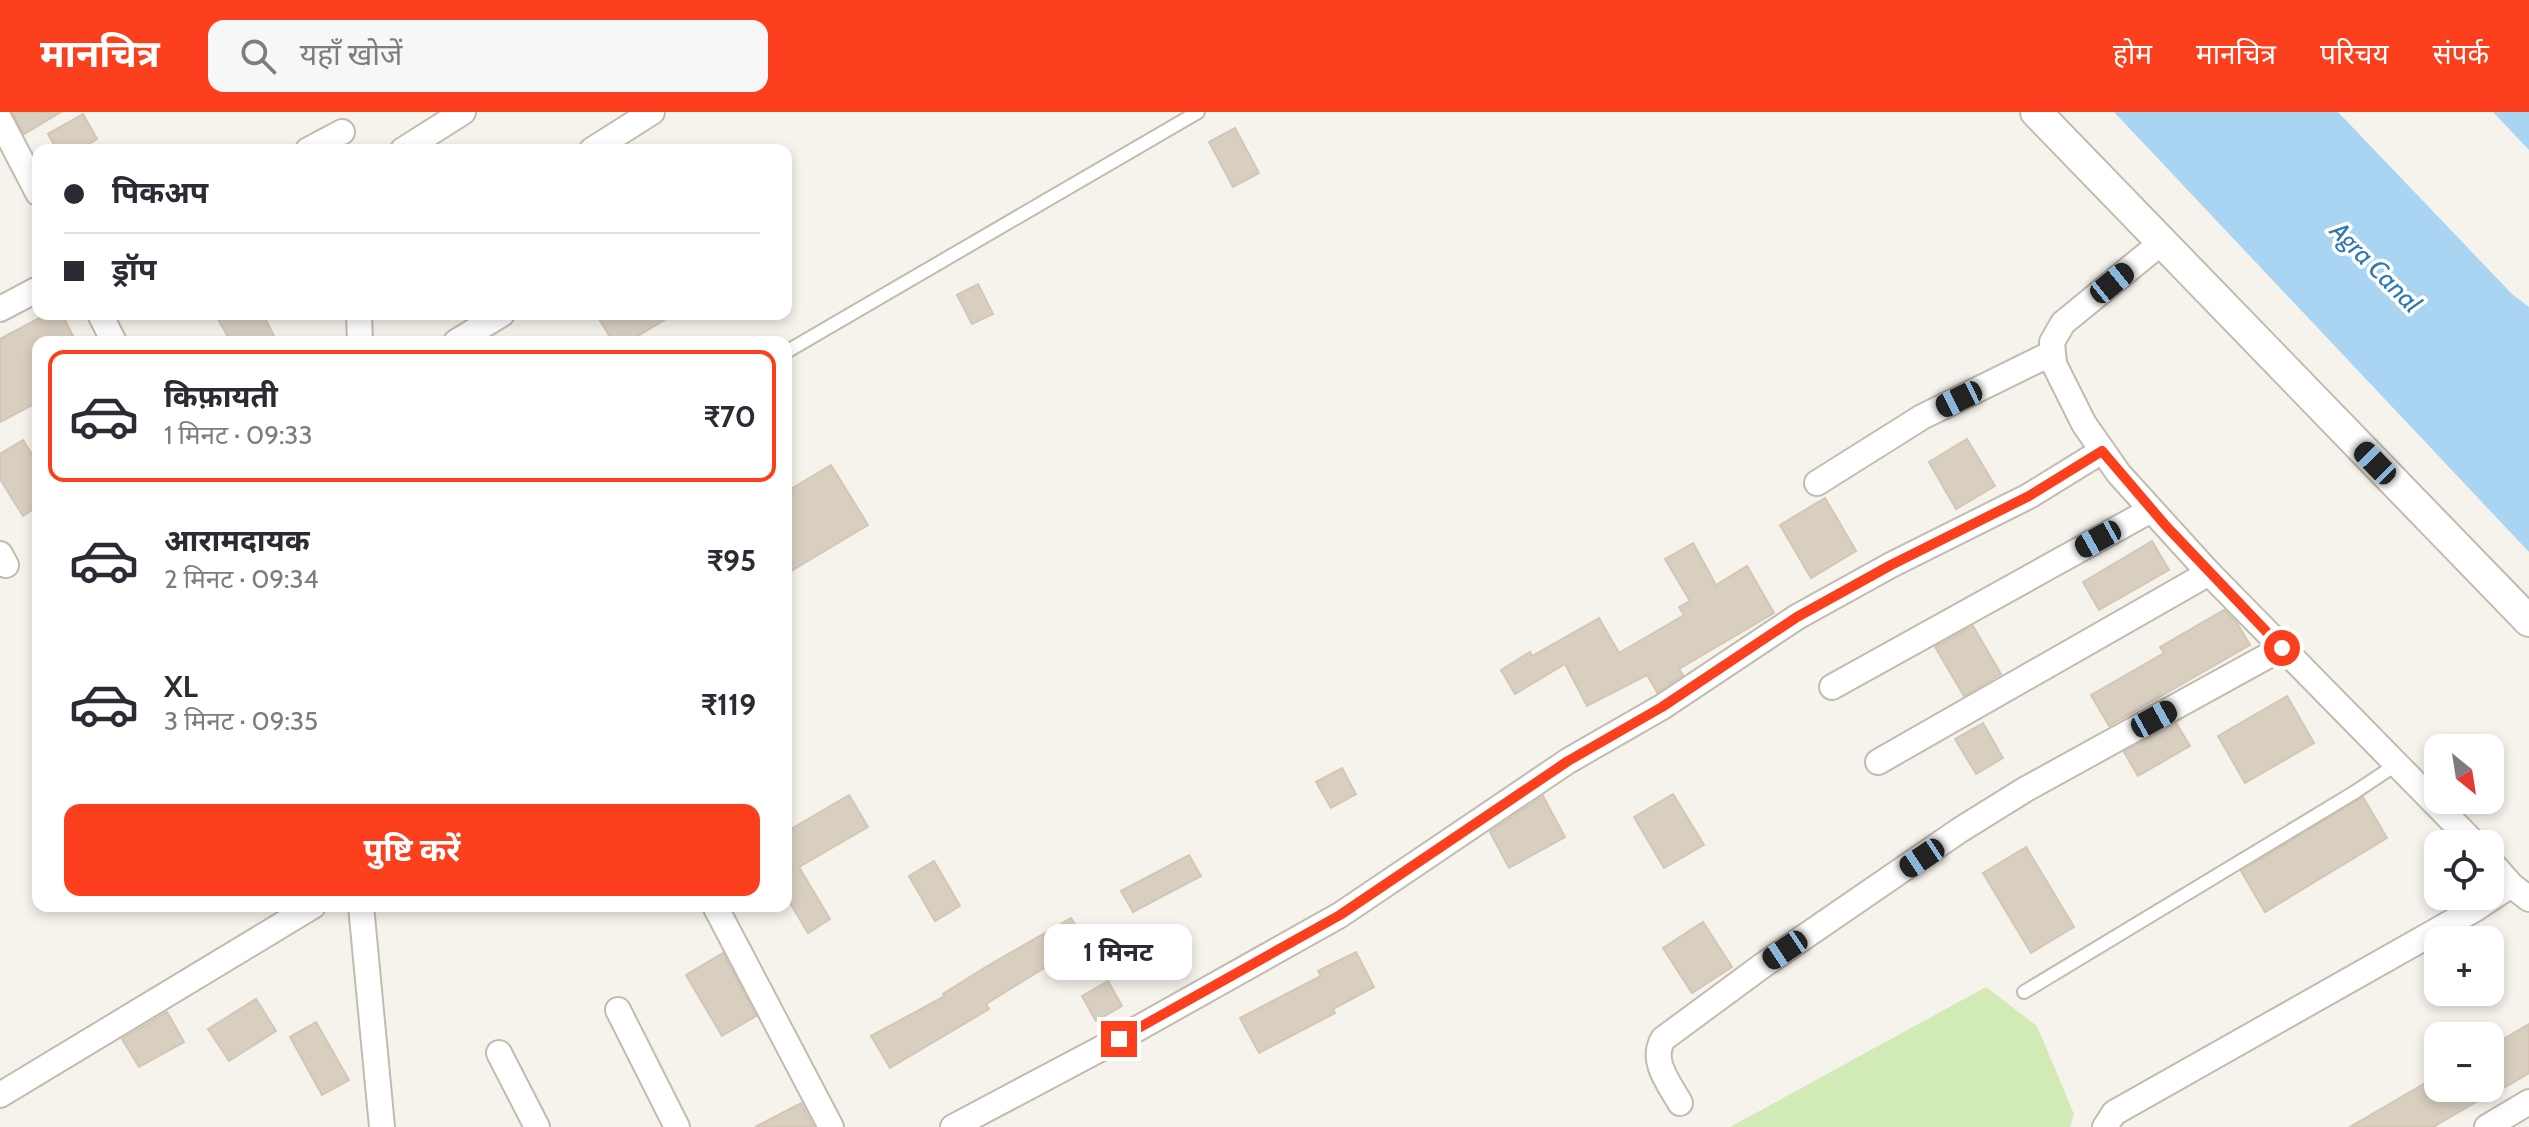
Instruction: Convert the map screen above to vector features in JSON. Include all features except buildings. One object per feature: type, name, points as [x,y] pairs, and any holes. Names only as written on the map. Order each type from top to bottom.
[{"type":"street","points":[[412,144],[463,112]]},
{"type":"street","points":[[601,144],[652,112]]},
{"type":"street","points":[[2036,112],[2529,621]]},
{"type":"street","points":[[0,120],[32,181]]},
{"type":"street","points":[[319,144],[343,131]]},
{"type":"street","points":[[2162,242],[2055,332],[2052,353],[2061,381],[2102,451],[2151,510],[2461,830]]},
{"type":"street","points":[[0,309],[32,292]]},
{"type":"street","points":[[466,336],[492,320]]},
{"type":"street","points":[[1817,483],[1922,417],[2052,353]]},
{"type":"street","points":[[953,1127],[1119,1039],[1340,915],[1568,761],[1662,707],[1797,617],[1891,565],[2029,496],[2102,451]]},
{"type":"street","points":[[1832,687],[2151,510]]},
{"type":"street","points":[[1878,762],[2209,573]]},
{"type":"street","points":[[1680,1103],[1659,1064],[1658,1048],[1663,1039],[1762,966],[1960,830],[2026,789],[2282,648]]},
{"type":"street","points":[[2105,1127],[2114,1113],[2475,909],[2520,892],[2504,875]]},
{"type":"street","points":[[0,1095],[303,912]]},
{"type":"street","points":[[362,912],[382,1127]]},
{"type":"street","points":[[718,912],[831,1127]]},
{"type":"street","points":[[618,1010],[677,1127]]},
{"type":"street","points":[[499,1053],[537,1127]]},
{"type":"street","points":[[2487,1127],[2529,1102]]},
{"type":"lane","points":[[792,349],[1198,112]]},
{"type":"lane","points":[[2024,992],[2322,813],[2397,764]]},
{"type":"green space","points":[[1986,987],[2037,1026],[2074,1114],[2070,1127],[1730,1127]]},
{"type":"water","name":"Agra Canal","points":[[2114,112],[2338,112],[2512,294],[2529,307],[2529,552]]},
{"type":"water","points":[[2493,112],[2529,112],[2529,150]]},
{"type":"route","points":[[1119,1039],[1237,970],[1340,915],[1568,761],[1662,707],[1797,617],[1891,565],[2002,511],[2102,451],[2166,526],[2282,648]]}]
